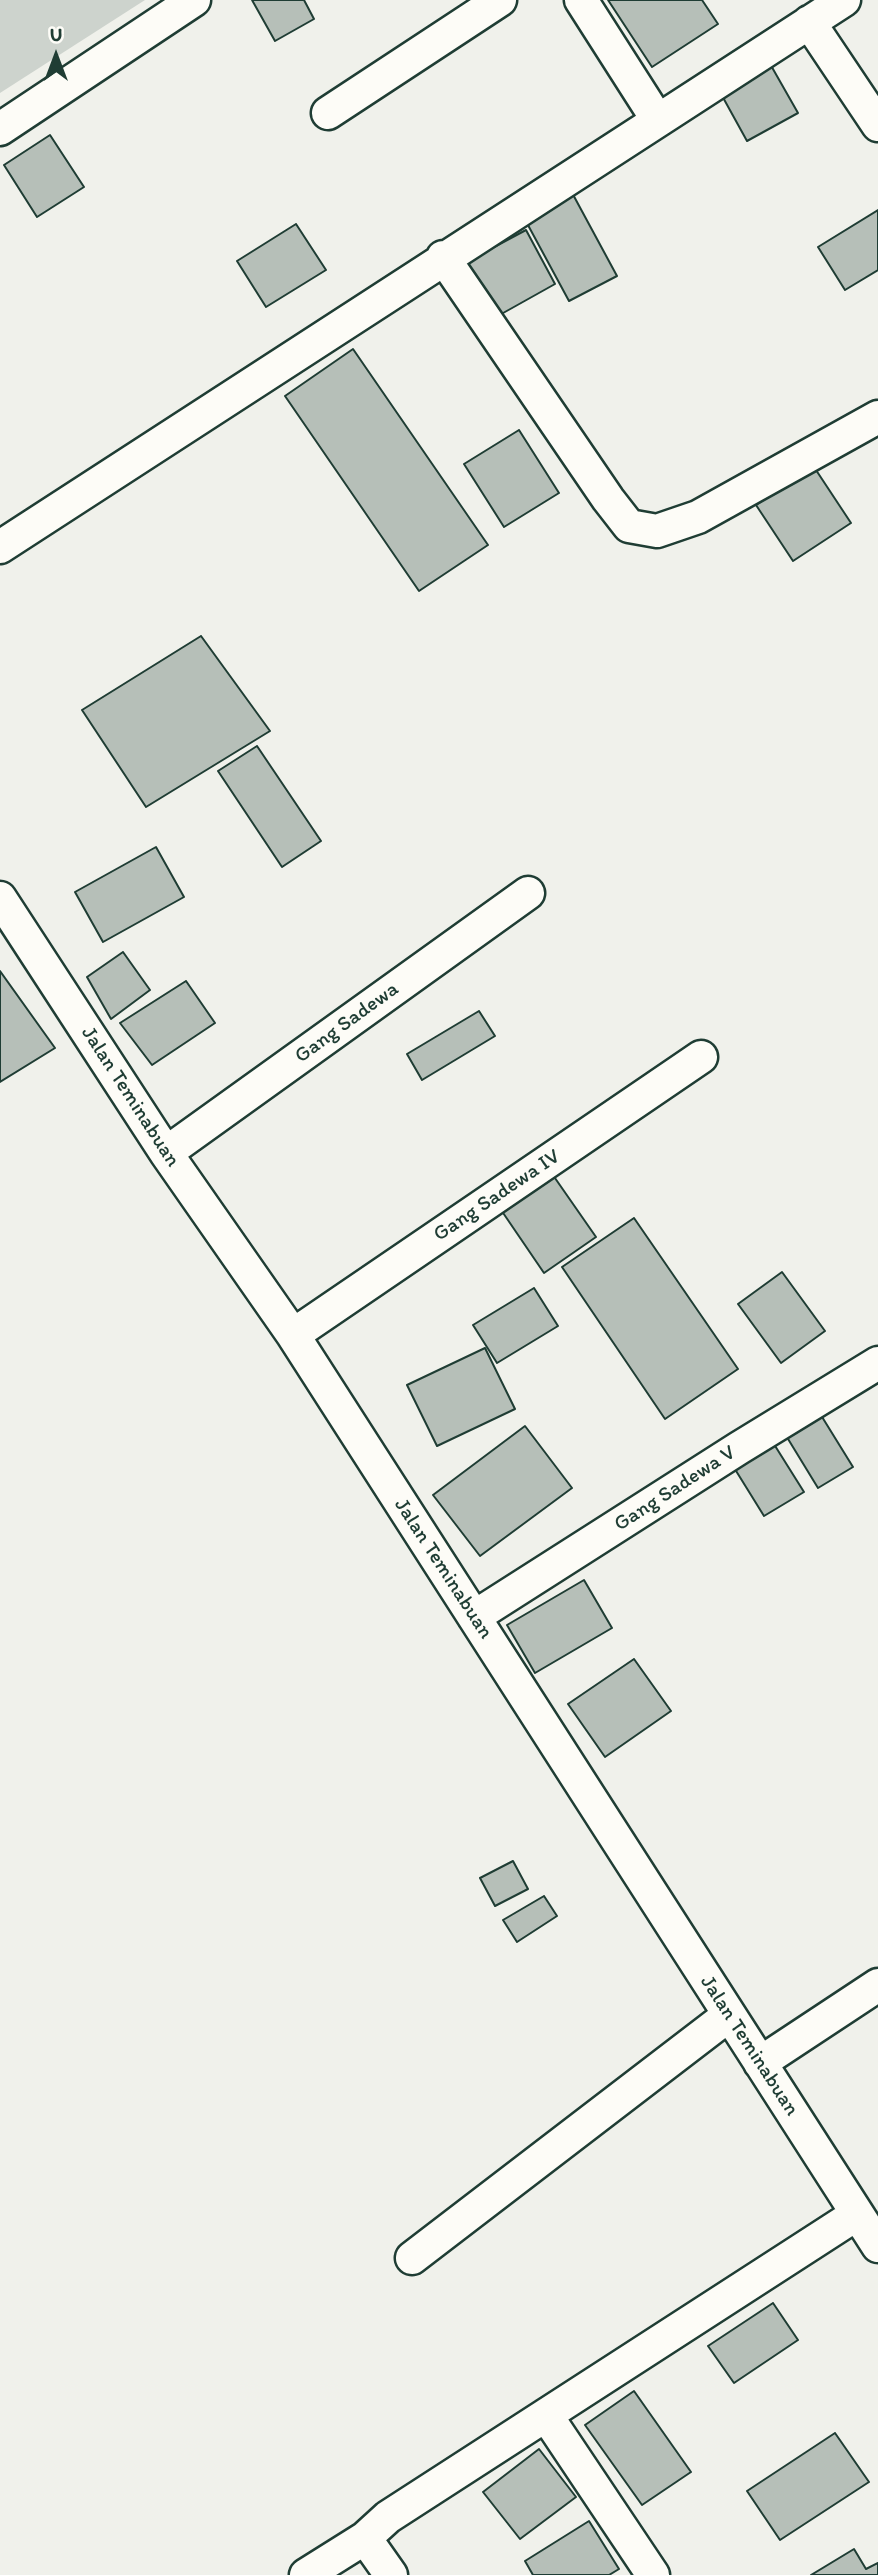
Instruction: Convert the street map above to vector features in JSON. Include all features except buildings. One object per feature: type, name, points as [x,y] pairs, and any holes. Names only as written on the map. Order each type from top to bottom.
[{"type":"street","points":[[0,129],[194,0]]},
{"type":"street","points":[[328,113],[500,0]]},
{"type":"street","points":[[581,0],[657,119]]},
{"type":"street","points":[[0,547],[443,257],[844,0]]},
{"type":"street","points":[[808,22],[878,125]]},
{"type":"street","points":[[443,257],[629,526],[657,531],[698,517],[878,417]]},
{"type":"street","name":"Gang Sadewa","points":[[166,1153],[528,893]]},
{"type":"street","name":"Jalan Teminabuan","points":[[0,898],[166,1153],[293,1335],[878,2246]]},
{"type":"street","name":"Gang Sadewa IV","points":[[293,1335],[701,1057]]},
{"type":"street","name":"Gang Sadewa V","points":[[474,1617],[878,1363]]},
{"type":"street","points":[[760,2063],[878,1984]]},
{"type":"street","points":[[412,2258],[729,2015]]},
{"type":"street","points":[[306,2575],[365,2538],[388,2517],[857,2214]]},
{"type":"street","points":[[546,2414],[653,2575]]},
{"type":"street","points":[[365,2538],[391,2575]]},
{"type":"shaded area","points":[[0,0],[145,0],[0,93]]}]
